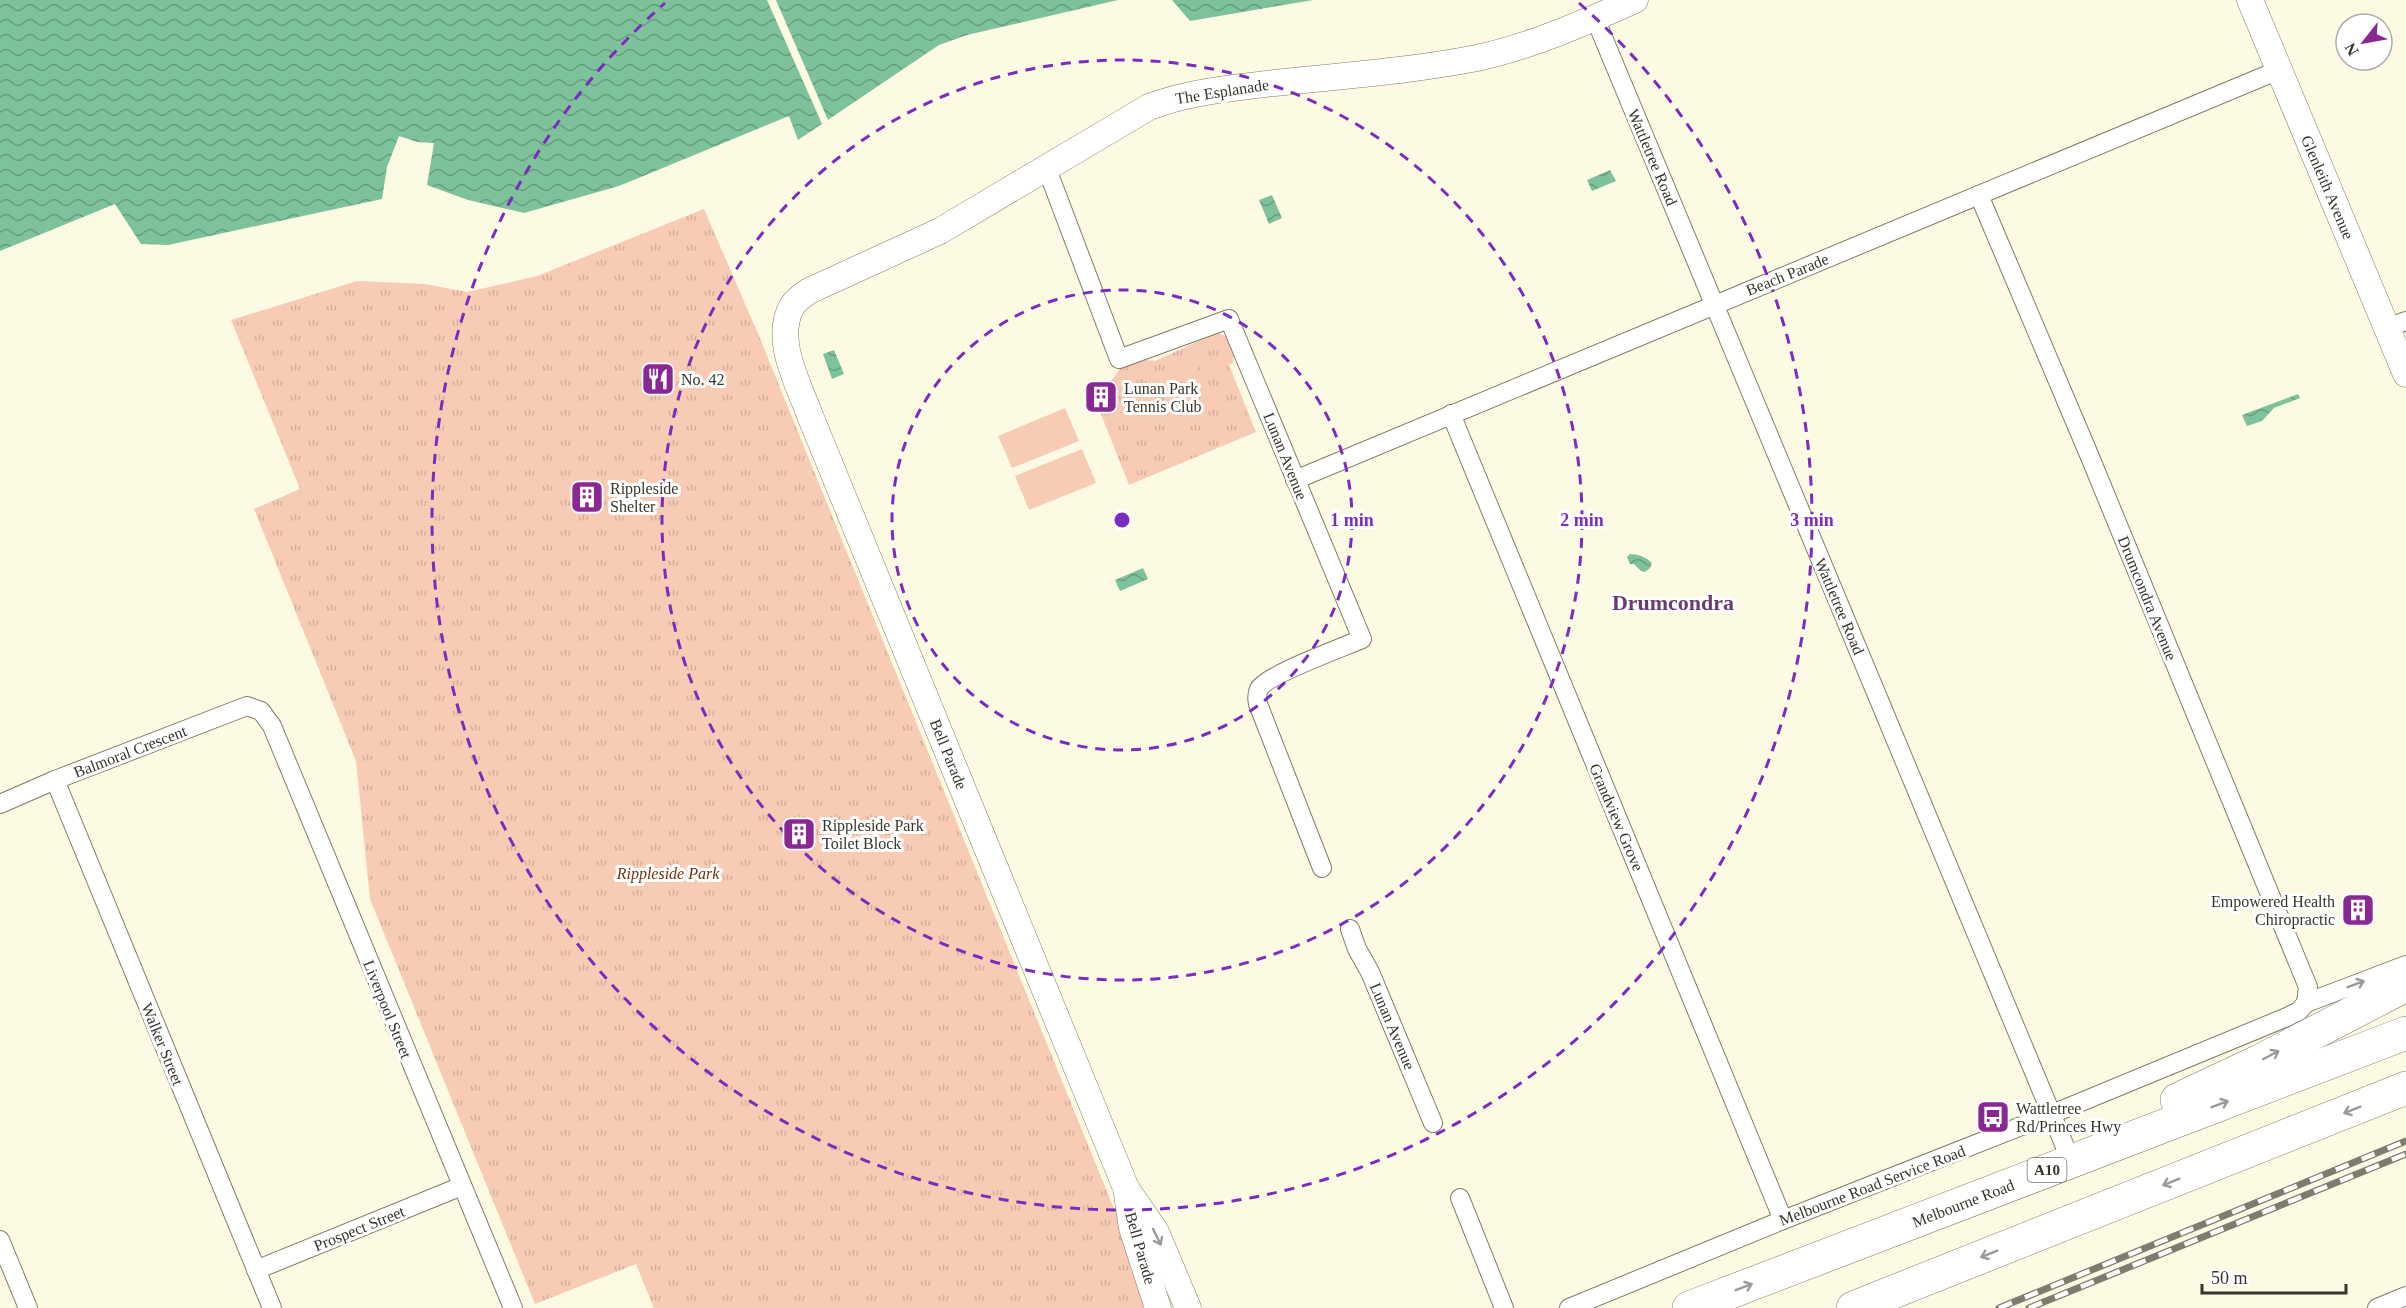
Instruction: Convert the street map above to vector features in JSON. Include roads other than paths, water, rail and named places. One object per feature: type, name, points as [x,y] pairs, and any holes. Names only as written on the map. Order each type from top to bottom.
[{"type":"highway","points":[[2071,1161],[2186,1095],[2260,1061],[2406,985]]},
{"type":"highway","name":"Melbourne Road","points":[[1689,1308],[2406,1033]]},
{"type":"highway","points":[[1853,1308],[2406,1088]]},
{"type":"street","name":"The Esplanade","points":[[787,317],[793,304],[809,291],[940,231],[1149,107],[1167,100],[1226,88],[1476,58],[1522,46],[1635,0]]},
{"type":"street","name":"Glenleith Avenue","points":[[2250,0],[2279,70],[2397,325],[2406,374]]},
{"type":"street","name":"Wattletree Road","points":[[1595,18],[2071,1161]]},
{"type":"street","name":"Beach Parade","points":[[1295,480],[2279,70]]},
{"type":"street","name":"Lunan Avenue","points":[[1047,169],[1119,359],[1229,319],[1362,639],[1272,678],[1259,688],[1257,695],[1257,704],[1322,868]]},
{"type":"street","name":"Drumcondra Avenue","points":[[1979,195],[2303,976],[2308,991],[2306,1003]]},
{"type":"street","name":"Bell Parade","points":[[787,317],[785,340],[811,418],[1126,1188],[1156,1232],[1188,1308]]},
{"type":"street","name":"Grandview Grove","points":[[1451,414],[1783,1220]]},
{"type":"street","name":"Balmoral Crescent","points":[[0,804],[55,780],[247,706],[261,711]]},
{"type":"street","name":"Liverpool Street","points":[[261,711],[272,726],[513,1308]]},
{"type":"street","name":"Walker Street","points":[[55,780],[272,1308]]},
{"type":"street","name":"Lunan Avenue","points":[[1350,929],[1433,1123]]},
{"type":"street","name":"Melbourne Road Service Road","points":[[1569,1308],[1783,1220],[2052,1114],[2287,1017],[2299,1011],[2306,1003],[2406,965]]},
{"type":"street","name":"Prospect Street","points":[[256,1270],[462,1186]]},
{"type":"street","name":"Bell Parade","points":[[1126,1188],[1132,1228],[1158,1308]]},
{"type":"street","points":[[1460,1198],[1504,1308]]},
{"type":"street","points":[[0,1240],[28,1308]]},
{"type":"street","points":[[2377,1308],[2406,1296]]},
{"type":"water","points":[[0,0],[1118,0],[967,35],[939,45],[798,140],[789,116],[619,186],[524,213],[468,200],[427,185],[434,143],[417,142],[399,136],[387,167],[382,199],[168,245],[141,244],[115,204],[0,251]]},
{"type":"water","points":[[1172,0],[1313,0],[1190,21]]},
{"type":"water","points":[[1610,170],[1616,181],[1592,191],[1587,180]]},
{"type":"water","points":[[1272,195],[1282,218],[1269,224],[1259,200]]},
{"type":"water","points":[[834,350],[844,374],[832,379],[823,354]]},
{"type":"water","points":[[2298,394],[2300,398],[2274,408],[2262,421],[2247,426],[2242,415]]},
{"type":"water","points":[[1630,554],[1647,559],[1652,563],[1650,568],[1645,572],[1634,564],[1630,564],[1627,557]]},
{"type":"water","points":[[1143,568],[1148,579],[1120,591],[1115,580]]},
{"type":"railway","points":[[1999,1308],[2406,1141]]},
{"type":"railway","points":[[2029,1308],[2406,1154]]},
{"type":"place","name":"No. 42","points":[[658,379]]},
{"type":"place","name":"Lunan Park Tennis Club","points":[[1101,397]]},
{"type":"place","name":"Rippleside Shelter","points":[[587,497]]},
{"type":"place","name":"Rippleside Park Toilet Block","points":[[799,834]]},
{"type":"place","name":"Empowered Health Chiropractic","points":[[2358,910]]},
{"type":"place","name":"Wattletree Rd/Princes Hwy","points":[[1993,1117]]},
{"type":"district","name":"Drumcondra","points":[[1673,602]]},
{"type":"park label","name":"Rippleside Park","points":[[668,873]]}]
